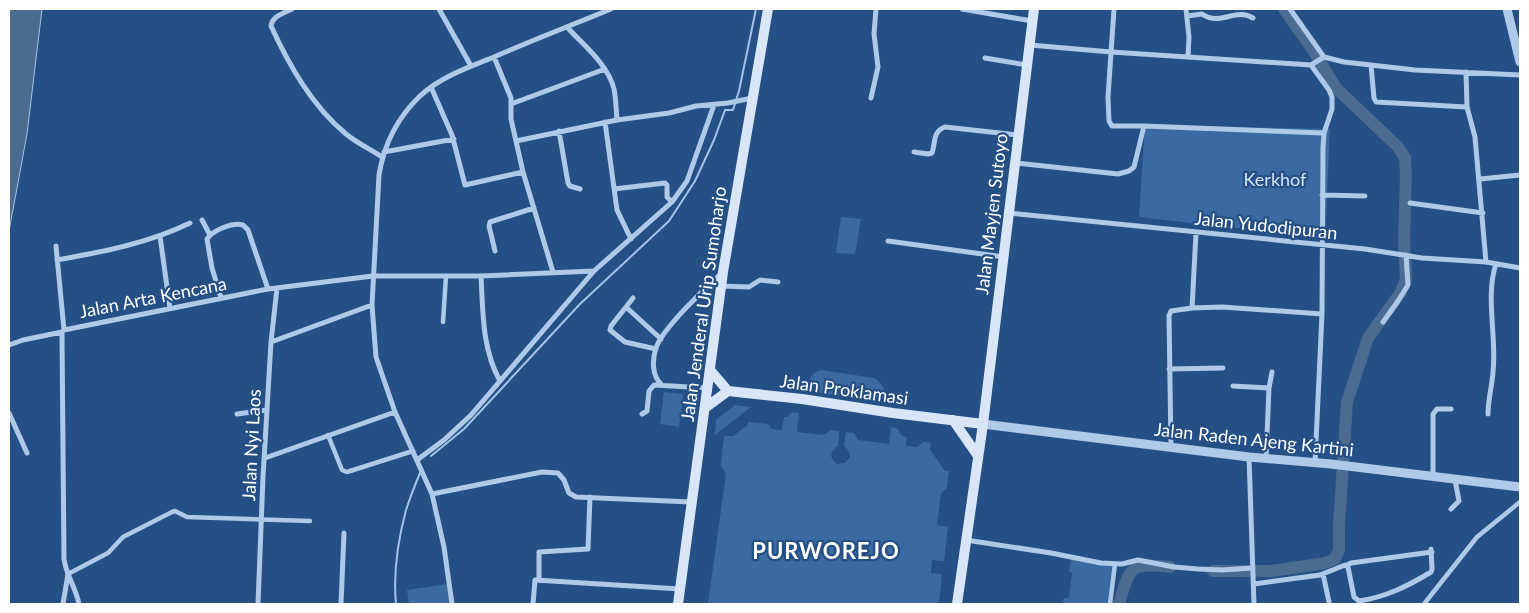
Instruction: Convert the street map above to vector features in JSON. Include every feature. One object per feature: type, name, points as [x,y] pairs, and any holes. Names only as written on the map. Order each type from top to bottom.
[{"type":"main road","name":"Jalan Jenderal Urip Sumoharjo","points":[[678,604],[748,99],[768,9]]},
{"type":"main road","name":"Jalan Mayjen Sutoyo","points":[[957,604],[984,424],[1034,9]]},
{"type":"main road","points":[[705,408],[728,391],[710,370]]},
{"type":"main road","name":"Jalan Proklamasi","points":[[728,391],[802,399],[984,424]]},
{"type":"main road","points":[[953,420],[978,456]]},
{"type":"street","points":[[292,9],[272,20],[271,26],[309,94],[329,118],[345,133],[383,154],[454,140]]},
{"type":"street","points":[[440,9],[471,66]]},
{"type":"street","points":[[452,604],[444,547],[432,494],[395,412],[376,357],[372,306],[373,276],[379,175],[383,154],[392,131],[408,108],[431,87],[471,66],[610,9]]},
{"type":"street","points":[[871,98],[878,67],[874,34],[876,9]]},
{"type":"street","points":[[962,9],[1032,21]]},
{"type":"street","points":[[1114,9],[1109,121],[1112,126],[1324,133]]},
{"type":"street","points":[[1186,9],[1189,37],[1188,57]]},
{"type":"street","points":[[1290,9],[1320,59]]},
{"type":"street","points":[[1506,9],[1520,62]]},
{"type":"street","points":[[1187,16],[1202,14],[1212,19],[1243,14],[1253,18]]},
{"type":"street","points":[[567,27],[605,70],[614,88],[617,120]]},
{"type":"street","points":[[1029,45],[1311,65],[1320,59],[1414,70],[1520,75]]},
{"type":"street","points":[[494,57],[507,87],[511,104],[511,118],[523,172],[553,272]]},
{"type":"street","points":[[985,58],[1027,65]]},
{"type":"street","points":[[1311,65],[1332,97],[1332,109],[1324,133],[1322,314],[1316,463]]},
{"type":"street","points":[[1372,65],[1373,92],[1376,102],[1466,107]]},
{"type":"street","points":[[511,104],[605,70]]},
{"type":"street","points":[[1466,72],[1466,107],[1476,137],[1486,262]]},
{"type":"street","points":[[431,87],[454,140],[465,185],[523,172]]},
{"type":"street","points":[[516,141],[605,122],[748,99]]},
{"type":"street","points":[[417,460],[444,440],[457,427],[500,381],[594,271],[672,202],[687,180],[714,105]]},
{"type":"street","points":[[605,122],[617,210],[631,238]]},
{"type":"street","points":[[1015,163],[1123,173],[1134,167],[1144,126]]},
{"type":"street","points":[[914,152],[932,153],[934,137],[939,130],[944,128],[1018,135]]},
{"type":"street","points":[[559,131],[568,183],[570,186],[580,189]]},
{"type":"street","points":[[1480,178],[1520,176]]},
{"type":"street","points":[[614,189],[664,183],[667,186],[667,197],[672,202]]},
{"type":"street","points":[[1322,196],[1365,196]]},
{"type":"street","points":[[1410,203],[1483,213]]},
{"type":"street","points":[[495,251],[489,226],[490,222],[534,208]]},
{"type":"street","name":"Jalan Yudodipuran","points":[[1009,213],[1393,252],[1422,258],[1486,262],[1520,268]]},
{"type":"street","points":[[202,220],[210,234],[208,247],[221,298]]},
{"type":"street","points":[[57,260],[119,248],[160,236],[190,224]]},
{"type":"street","points":[[210,234],[236,224],[246,228],[268,289]]},
{"type":"street","points":[[1192,308],[1196,232]]},
{"type":"street","points":[[160,236],[170,309]]},
{"type":"street","points":[[888,241],[1004,257]]},
{"type":"street","points":[[9,345],[63,331],[56,246]]},
{"type":"street","points":[[1383,322],[1398,302],[1408,284],[1406,254]]},
{"type":"street","points":[[1488,414],[1493,372],[1492,288],[1493,272],[1496,264]]},
{"type":"street","name":"Jalan Arta Kencana","points":[[79,604],[77,593],[68,574],[64,559],[63,331],[268,289],[373,276],[481,276],[594,271]]},
{"type":"street","points":[[661,384],[654,374],[656,349],[661,339],[691,303],[723,272]]},
{"type":"street","points":[[443,322],[446,276]]},
{"type":"street","points":[[481,276],[486,342],[492,366],[500,381]]},
{"type":"street","points":[[721,286],[749,287],[760,280],[778,282]]},
{"type":"street","name":"Jalan Nyi Laos","points":[[258,604],[271,342],[277,288]]},
{"type":"street","points":[[634,298],[610,326],[610,330],[625,342],[656,349]]},
{"type":"street","points":[[271,342],[372,306]]},
{"type":"street","points":[[626,307],[661,339]]},
{"type":"street","points":[[1171,448],[1169,313],[1173,310],[1192,308],[1246,308],[1322,314]]},
{"type":"street","points":[[1169,370],[1222,368]]},
{"type":"street","points":[[1266,459],[1269,388],[1272,372]]},
{"type":"street","points":[[642,414],[647,411],[649,390],[654,385],[708,388]]},
{"type":"street","points":[[1233,386],[1269,388]]},
{"type":"street","points":[[1433,477],[1433,414],[1437,409],[1451,410]]},
{"type":"street","points":[[238,414],[267,410]]},
{"type":"street","points":[[265,458],[395,412]]},
{"type":"street","points":[[9,413],[27,453]]},
{"type":"street","name":"Jalan Raden Ajeng Kartini","points":[[984,424],[1171,448],[1331,464],[1520,487]]},
{"type":"street","points":[[328,435],[342,470],[347,472],[413,451]]},
{"type":"street","points":[[1249,457],[1254,604]]},
{"type":"street","points":[[432,494],[542,472],[558,474],[562,477],[569,493],[572,495],[590,498],[692,502]]},
{"type":"street","points":[[1451,509],[1458,501],[1455,480]]},
{"type":"street","points":[[539,580],[539,552],[588,549],[590,498]]},
{"type":"street","points":[[1424,604],[1478,537],[1520,502]]},
{"type":"street","points":[[63,604],[68,574],[108,553],[120,538],[172,512],[175,511],[187,518],[310,521]]},
{"type":"street","points":[[341,604],[344,533]]},
{"type":"street","points":[[966,540],[1101,563],[1115,564],[1138,560],[1174,567],[1198,569],[1253,568]]},
{"type":"street","points":[[1253,583],[1304,578],[1323,574],[1352,563],[1431,551],[1431,572],[1408,585],[1374,599],[1359,601],[1354,597],[1347,565]]},
{"type":"street","points":[[1110,604],[1115,564]]},
{"type":"street","points":[[1323,574],[1329,602]]},
{"type":"street","points":[[533,604],[535,580],[680,589]]},
{"type":"green space","name":"Kerkhof","points":[[1145,125],[1330,129],[1325,238],[1139,217]]},
{"type":"green space","points":[[841,217],[861,219],[855,254],[836,253]]},
{"type":"green space","points":[[821,370],[874,378],[880,382],[883,388],[885,395],[883,403],[808,391],[812,376]]},
{"type":"green space","points":[[664,392],[683,394],[679,427],[660,424]]},
{"type":"green space","points":[[735,405],[751,407],[715,435],[716,420]]},
{"type":"green space","points":[[793,412],[799,413],[797,432],[823,435],[831,430],[839,431],[838,446],[831,455],[837,464],[845,463],[850,457],[848,450],[844,446],[846,432],[854,433],[858,440],[889,444],[891,427],[897,428],[902,436],[907,437],[906,446],[917,447],[923,442],[931,443],[930,450],[945,471],[949,471],[947,488],[941,493],[937,525],[948,527],[944,561],[932,560],[931,573],[942,574],[939,604],[708,604],[726,474],[721,465],[724,436],[733,436],[748,425],[748,422],[768,424],[772,429],[782,430],[784,417]]},
{"type":"green space","points":[[1071,557],[1115,564],[1109,604],[1063,604],[1064,598],[1069,598],[1072,573],[1069,572]]},
{"type":"green space","points":[[448,584],[450,604],[409,604],[407,590]]},
{"type":"shaded area","points":[[9,9],[42,9],[27,134],[9,231]]},
{"type":"waterway","points":[[431,456],[464,429],[580,304],[669,221],[695,181],[714,140],[725,110],[733,110],[739,91],[756,9]]},
{"type":"waterway","points":[[1213,571],[1272,571],[1325,563],[1335,559],[1339,550],[1347,402],[1368,338],[1401,292],[1406,279],[1404,239],[1405,158],[1398,147],[1336,88],[1313,50],[1284,9]]},
{"type":"waterway","points":[[396,604],[396,569],[401,533],[406,510],[420,473]]},
{"type":"waterway","points":[[1119,604],[1126,582],[1133,570],[1146,565],[1170,567]]},
{"type":"district","name":"PURWOREJO","points":[[826,551]]}]
